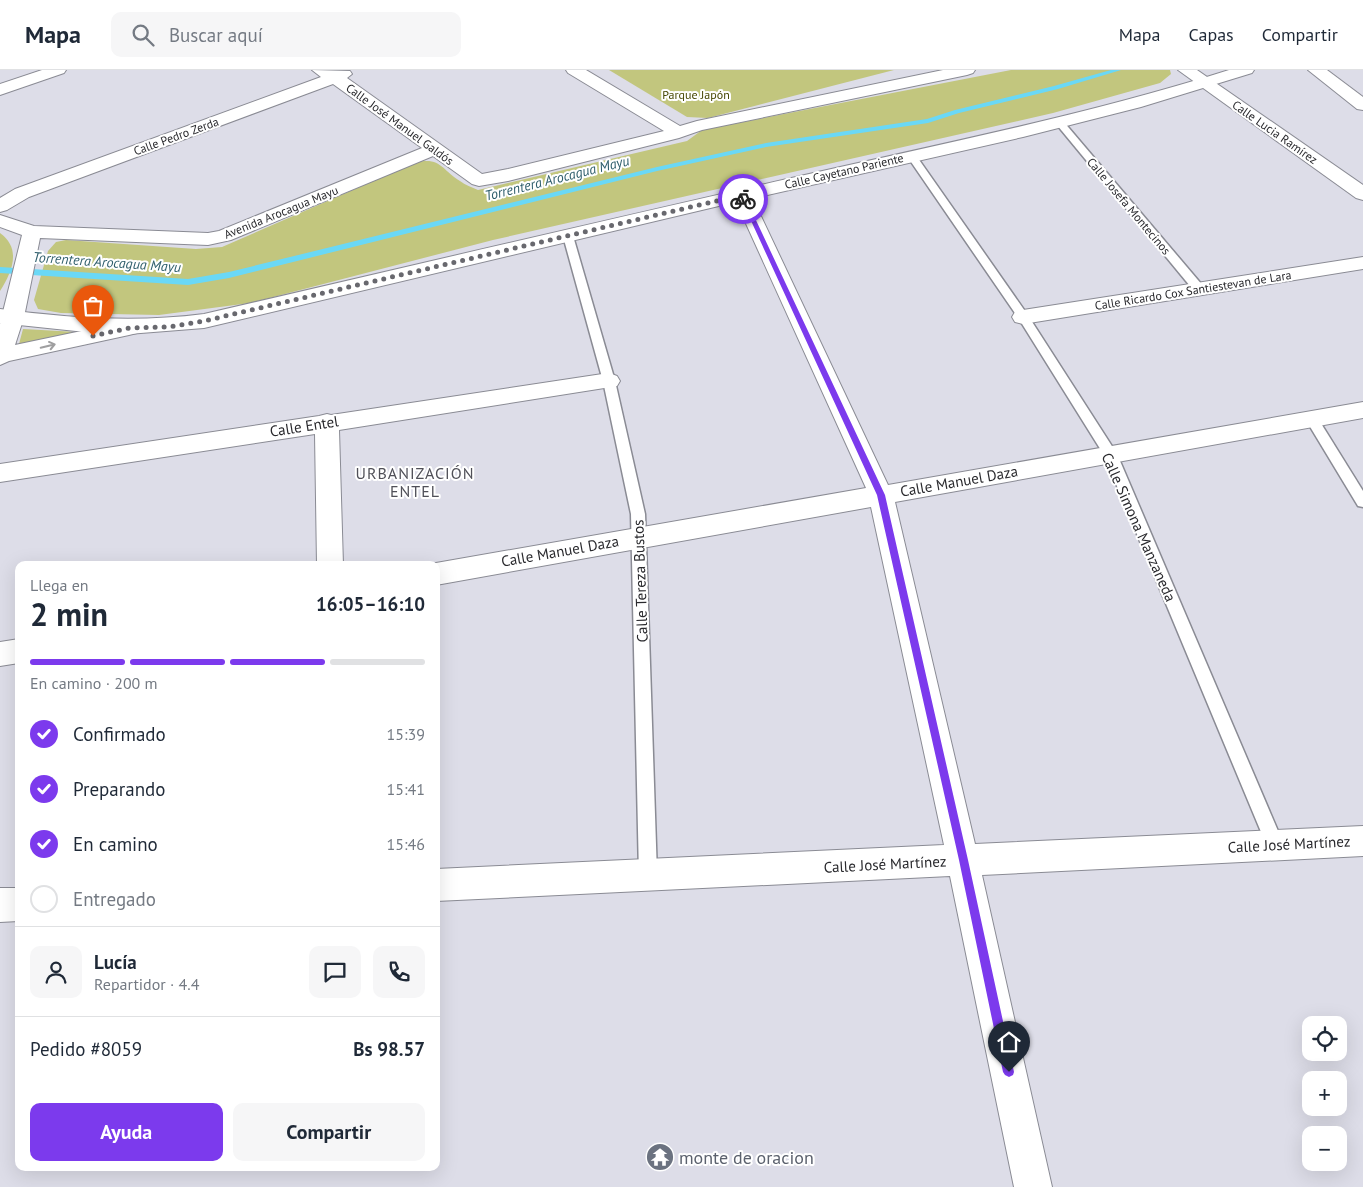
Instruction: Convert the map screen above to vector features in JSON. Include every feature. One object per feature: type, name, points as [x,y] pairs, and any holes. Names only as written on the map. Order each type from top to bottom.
[{"type":"street","points":[[0,90],[58,70]]},
{"type":"street","name":"Calle José Manuel Galdós","points":[[320,70],[336,78],[480,180],[508,175],[679,133]]},
{"type":"street","name":"Calle Pedro Zerda","points":[[0,206],[22,193],[355,70]]},
{"type":"street","points":[[574,70],[679,133],[698,126],[967,70]]},
{"type":"street","name":"Calle Lucia Ramírez","points":[[1186,70],[1363,194]]},
{"type":"street","name":"Calle Cayetano Pariente","points":[[0,357],[129,328],[169,327],[204,321],[742,195],[1060,123],[1206,84],[1246,70]]},
{"type":"street","points":[[1316,70],[1363,105]]},
{"type":"street","points":[[1333,83],[1356,80]]},
{"type":"street","name":"Avenida Arocagua Mayu","points":[[0,222],[32,232],[208,239],[224,236],[434,149]]},
{"type":"street","points":[[742,195],[881,495],[1034,1187]]},
{"type":"street","points":[[0,357],[7,317],[23,272],[32,232]]},
{"type":"street","name":"Calle Ricardo Cox Santiestevan de Lara","points":[[1023,317],[1363,263]]},
{"type":"street","points":[[7,317],[44,322],[129,328]]},
{"type":"street","name":"Calle Entel","points":[[0,473],[608,381]]},
{"type":"street","name":"Calle Manuel Daza","points":[[440,573],[640,536],[1363,410]]},
{"type":"street","points":[[328,422],[330,561]]},
{"type":"street","points":[[0,654],[15,652]]},
{"type":"street","name":"Calle José Martínez","points":[[440,884],[1363,841]]},
{"type":"street","points":[[0,905],[15,904]]},
{"type":"lane","name":"Calle Josefa Montecinos","points":[[1060,123],[1199,289]]},
{"type":"lane","name":"Calle Simona Manzaneda","points":[[912,156],[1023,317],[1110,454],[1275,845]]},
{"type":"lane","name":"Calle Tereza Bustos","points":[[568,236],[608,381],[638,514],[648,875]]},
{"type":"lane","points":[[1312,420],[1363,502]]},
{"type":"green space","name":"Parque Japón","points":[[609,70],[894,70],[708,118],[687,117]]},
{"type":"green space","points":[[1011,70],[1170,70],[1171,74],[1160,83],[1053,113],[493,240],[250,303],[159,315],[61,313],[38,309],[34,300],[48,251],[56,242],[66,240],[196,249],[222,247],[417,162],[431,161],[441,165],[454,177],[478,190],[687,141],[702,130]]},
{"type":"green space","points":[[0,233],[11,246],[13,261],[0,291]]},
{"type":"green space","points":[[23,329],[77,332],[19,344]]},
{"type":"waterway","name":"Torrentera Arocagua Mayu","points":[[0,270],[188,282],[229,275],[657,169],[766,145],[928,121],[957,111],[1056,88],[1118,70]]},
{"type":"way so far","points":[[93,336],[129,328],[169,327],[204,321],[742,195],[743,199]]},
{"type":"place","name":"monte de oracion","points":[[660,1157]]},
{"type":"district","name":"URBANIZACIÓN ENTEL","points":[[415,482]]},
{"type":"route","points":[[743,199],[881,495],[1009,1072]]}]
